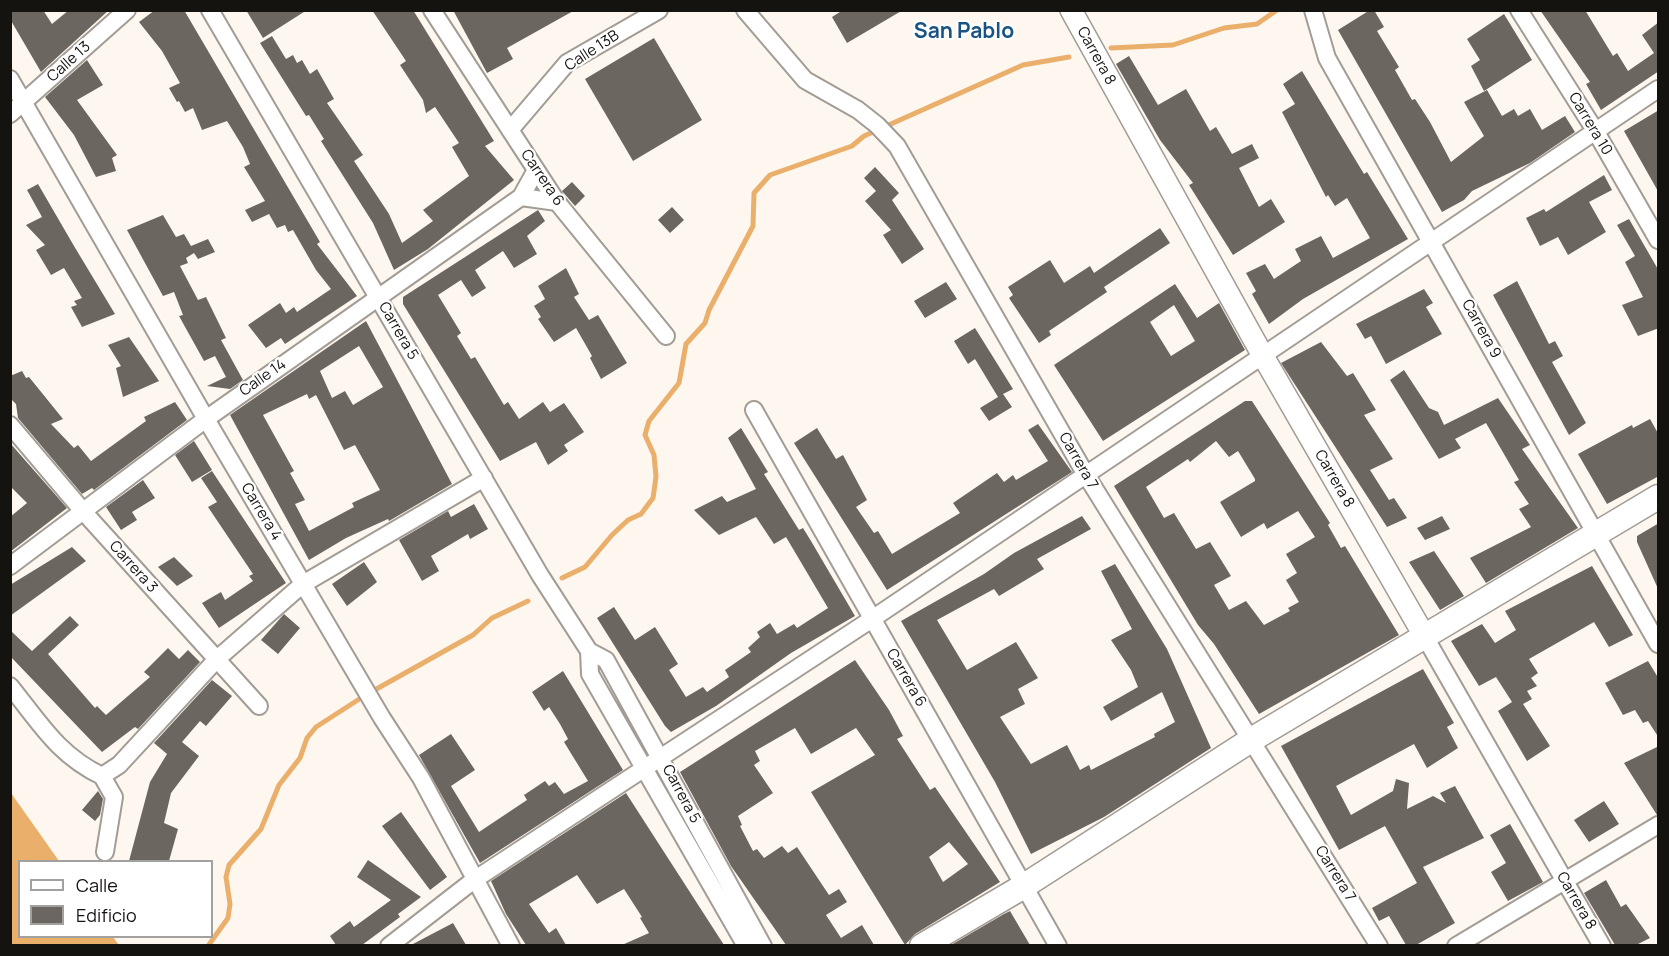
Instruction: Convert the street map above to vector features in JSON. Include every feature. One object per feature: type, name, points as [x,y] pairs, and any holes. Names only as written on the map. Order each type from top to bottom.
[{"type":"main road","points":[[922,945],[1024,886],[1251,740],[1659,497]]},
{"type":"street","name":"Calle 13","points":[[10,114],[127,10]]},
{"type":"street","name":"Carrera 5","points":[[210,10],[540,575],[589,651],[590,674],[746,945]]},
{"type":"street","name":"Carrera 6","points":[[432,10],[557,202],[666,336]]},
{"type":"street","name":"Calle 13B","points":[[510,130],[567,63],[659,10]]},
{"type":"street","name":"Carrera 7","points":[[745,10],[805,80],[877,124],[897,146],[1086,475],[1379,945]]},
{"type":"street","name":"Carrera 9","points":[[1313,10],[1327,58],[1659,644]]},
{"type":"street","name":"Carrera 10","points":[[1519,10],[1596,132],[1659,240]]},
{"type":"street","name":"Carrera 8","points":[[1076,12],[1263,356],[1602,945]]},
{"type":"street","name":"Carrera 4","points":[[10,79],[303,584],[382,718],[421,778],[511,945]]},
{"type":"street","points":[[389,945],[474,880],[872,619],[1659,90]]},
{"type":"street","name":"Calle 14","points":[[10,566],[206,419],[521,197],[536,170]]},
{"type":"street","points":[[521,197],[557,202]]},
{"type":"street","name":"Carrera 6","points":[[754,410],[1058,945]]},
{"type":"street","name":"Carrera 3","points":[[10,425],[82,510],[259,706]]},
{"type":"street","points":[[102,776],[119,765],[217,659],[303,584],[484,478]]},
{"type":"street","name":"Carrera 5","points":[[589,651],[606,660],[763,945]]},
{"type":"street","points":[[10,686],[62,752],[81,766],[102,776],[114,797],[105,852]]},
{"type":"street","points":[[1456,945],[1659,825]]},
{"type":"shaded area","points":[[11,793],[58,860],[18,860],[18,938],[114,938],[119,945],[11,945]]},
{"type":"building","points":[[10,10],[43,10],[52,24],[69,10],[109,10],[41,72],[10,19]]},
{"type":"building","points":[[155,10],[184,10],[320,242],[317,244],[357,296],[285,344],[281,338],[266,348],[248,325],[280,303],[286,313],[294,307],[297,312],[331,289],[316,270],[293,230],[288,232],[285,225],[277,228],[269,214],[252,222],[245,210],[265,201],[244,167],[250,164],[243,147],[227,121],[202,130],[193,108],[185,112],[179,101],[177,102],[169,88],[180,83],[162,51],[139,22]]},
{"type":"building","points":[[246,10],[307,10],[263,38]]},
{"type":"building","points":[[372,10],[413,10],[494,141],[485,146],[514,180],[428,249],[394,270],[373,223],[321,141],[324,139],[309,115],[306,116],[260,43],[272,36],[286,59],[293,55],[297,63],[302,60],[310,74],[317,69],[334,99],[327,103],[363,155],[354,161],[389,214],[402,243],[433,221],[423,210],[469,176],[452,147],[459,143],[435,107],[426,113],[423,100],[400,65],[406,61]]},
{"type":"building","points":[[453,10],[575,10],[507,48],[513,59],[487,73]]},
{"type":"building","points":[[843,10],[903,10],[847,43],[832,17]]},
{"type":"building","points":[[1370,10],[1374,10],[1384,27],[1377,31],[1399,67],[1395,70],[1412,100],[1415,99],[1430,122],[1451,162],[1484,136],[1464,102],[1487,90],[1502,116],[1514,109],[1518,116],[1530,109],[1542,130],[1565,116],[1575,132],[1530,163],[1472,191],[1464,200],[1442,212],[1338,30]]},
{"type":"building","points":[[1540,10],[1585,10],[1613,56],[1617,53],[1628,71],[1654,53],[1642,35],[1659,22],[1659,71],[1601,110],[1586,84],[1590,82]]},
{"type":"building","points":[[1504,14],[1532,60],[1484,91],[1471,66],[1480,60],[1467,39]]},
{"type":"building","points":[[654,38],[702,120],[633,161],[585,79]]},
{"type":"building","points":[[1129,56],[1158,105],[1186,89],[1210,131],[1216,127],[1232,154],[1252,144],[1259,158],[1239,168],[1259,207],[1271,199],[1285,222],[1233,255],[1189,185],[1193,183],[1160,140],[1116,64]]},
{"type":"building","points":[[87,60],[103,85],[77,100],[117,155],[112,158],[116,171],[96,177],[74,135],[45,97]]},
{"type":"building","points":[[1302,71],[1364,174],[1367,172],[1408,239],[1303,299],[1269,324],[1252,294],[1256,291],[1246,273],[1265,264],[1274,279],[1301,261],[1295,249],[1321,236],[1333,258],[1370,238],[1347,198],[1335,206],[1328,195],[1326,197],[1282,112],[1295,104],[1283,84]]},
{"type":"building","points":[[1659,110],[1659,193],[1624,131]]},
{"type":"building","points":[[875,167],[899,193],[892,200],[924,249],[902,264],[883,235],[891,230],[865,201],[876,191],[864,178]]},
{"type":"building","points":[[1604,175],[1612,190],[1589,202],[1606,232],[1568,255],[1558,237],[1540,246],[1526,218],[1544,209],[1546,212]]},
{"type":"building","points":[[572,182],[585,196],[575,206],[562,191]]},
{"type":"building","points":[[38,184],[115,314],[82,327],[71,307],[77,305],[74,301],[82,298],[64,268],[51,275],[36,250],[45,245],[26,225],[42,217],[27,190]]},
{"type":"building","points":[[672,207],[684,220],[670,233],[658,220]]},
{"type":"building","points":[[538,210],[545,221],[527,236],[537,254],[514,268],[503,251],[475,270],[486,288],[472,297],[461,280],[438,295],[461,333],[457,336],[471,359],[475,357],[504,405],[508,402],[519,419],[543,402],[550,412],[564,403],[584,432],[564,445],[568,451],[548,465],[536,442],[500,461],[403,304],[403,297]]},
{"type":"building","points":[[163,215],[176,237],[184,234],[191,246],[208,239],[215,252],[198,259],[194,253],[186,258],[188,263],[180,266],[198,300],[206,297],[226,338],[221,340],[243,380],[230,389],[207,386],[226,377],[215,356],[204,361],[179,316],[183,315],[174,292],[163,296],[127,230]]},
{"type":"building","points":[[1629,219],[1659,271],[1659,328],[1638,336],[1622,305],[1643,297],[1625,262],[1635,256],[1617,225]]},
{"type":"building","points":[[1160,228],[1170,243],[1104,287],[1107,292],[1049,331],[1051,335],[1039,343],[1009,298],[1013,295],[1008,287],[1050,260],[1064,283],[1090,266],[1094,273]]},
{"type":"building","points":[[566,268],[579,294],[574,297],[589,320],[598,315],[627,363],[601,379],[590,358],[592,356],[576,328],[554,342],[538,319],[541,317],[534,306],[545,299],[538,286]]},
{"type":"building","points":[[1517,281],[1549,344],[1555,341],[1563,356],[1552,362],[1586,423],[1569,435],[1493,295]]},
{"type":"building","points":[[946,282],[957,299],[925,318],[914,301]]},
{"type":"building","points":[[1175,284],[1197,318],[1219,303],[1245,350],[1103,441],[1054,365]],"holes":[[[1174,305],[1195,341],[1171,356],[1150,322]]]},
{"type":"building","points":[[1424,289],[1433,303],[1426,307],[1442,334],[1386,364],[1371,336],[1365,339],[1356,324]]},
{"type":"building","points":[[366,321],[452,484],[389,521],[388,519],[346,538],[309,560],[230,415]],"holes":[[[359,346],[383,387],[353,405],[345,391],[332,398],[320,371]],[[307,394],[309,399],[316,395],[344,450],[355,445],[380,490],[352,503],[354,507],[309,531],[295,504],[305,500],[290,473],[294,471],[263,415]]]},
{"type":"building","points":[[975,328],[1013,389],[998,397],[975,359],[968,364],[954,341]]},
{"type":"building","points":[[129,337],[159,381],[123,397],[116,368],[121,366],[108,345]]},
{"type":"building","points":[[1321,342],[1347,376],[1353,373],[1376,410],[1364,415],[1393,459],[1370,470],[1389,500],[1394,498],[1407,518],[1387,527],[1281,363]]},
{"type":"building","points":[[1404,370],[1429,408],[1438,412],[1444,425],[1498,398],[1530,445],[1522,449],[1578,528],[1486,583],[1470,558],[1531,527],[1519,509],[1529,504],[1514,482],[1519,480],[1486,423],[1455,439],[1461,448],[1439,459],[1390,380]]},
{"type":"building","points":[[22,371],[63,419],[51,424],[74,448],[78,445],[91,461],[146,421],[144,417],[175,402],[187,420],[94,490],[92,488],[82,494],[18,418],[16,404],[10,398],[10,376]]},
{"type":"building","points":[[1003,394],[1012,407],[989,421],[980,408]]},
{"type":"building","points":[[1245,401],[1252,401],[1330,523],[1328,525],[1341,548],[1345,546],[1399,635],[1259,714],[1214,644],[1198,625],[1114,486]],"holes":[[[1216,441],[1229,457],[1238,451],[1255,479],[1220,502],[1241,537],[1264,523],[1267,529],[1298,511],[1315,537],[1286,554],[1297,573],[1286,580],[1299,602],[1288,608],[1290,611],[1264,625],[1246,601],[1229,610],[1214,585],[1231,576],[1210,542],[1196,549],[1174,513],[1164,518],[1146,487],[1188,459],[1190,462]]]},
{"type":"building","points":[[1650,419],[1659,435],[1659,476],[1607,504],[1578,454],[1632,425],[1633,428]]},
{"type":"building","points":[[1038,424],[1072,472],[887,590],[794,443],[817,428],[836,459],[843,455],[867,500],[856,507],[874,533],[878,531],[892,554],[960,513],[953,503],[997,473],[1004,482],[1013,475],[1016,480],[1048,461],[1028,430]]},
{"type":"building","points":[[741,428],[768,472],[764,474],[799,530],[803,528],[855,616],[791,653],[716,706],[671,732],[597,618],[614,607],[635,640],[655,627],[678,664],[669,670],[686,697],[703,687],[707,692],[729,677],[725,670],[751,652],[748,648],[760,637],[757,632],[770,623],[777,634],[794,624],[797,628],[828,608],[786,537],[774,544],[756,517],[719,535],[694,510],[722,496],[727,502],[756,489],[728,438]]},
{"type":"building","points":[[194,441],[212,470],[192,482],[175,455]]},
{"type":"building","points":[[10,443],[67,508],[10,552],[10,517],[27,503],[10,486]]},
{"type":"building","points":[[212,471],[286,583],[219,628],[202,603],[221,592],[225,600],[253,581],[249,576],[253,574],[208,507],[217,502],[201,478]]},
{"type":"building","points":[[143,480],[155,498],[132,512],[137,520],[121,530],[106,507]]},
{"type":"building","points":[[474,504],[488,529],[470,539],[468,534],[431,556],[439,571],[422,581],[399,540],[448,511],[451,517]]},
{"type":"building","points":[[1082,516],[1091,529],[1037,559],[1044,569],[999,596],[994,589],[937,620],[967,670],[1016,642],[1038,678],[1018,689],[1025,704],[1000,717],[1031,764],[1067,745],[1080,770],[1089,765],[1091,770],[1155,737],[1154,734],[1175,722],[1162,692],[1111,721],[1103,707],[1138,687],[1131,670],[1111,640],[1132,629],[1101,571],[1115,564],[1167,649],[1211,748],[1104,817],[1031,854],[995,782],[901,621],[984,574],[1014,553]]},
{"type":"building","points":[[1442,516],[1450,529],[1425,540],[1417,528]]},
{"type":"building","points":[[1659,523],[1659,591],[1637,542],[1637,536]]},
{"type":"building","points":[[72,547],[86,561],[10,616],[10,585]]},
{"type":"building","points":[[1434,551],[1464,596],[1440,610],[1409,562]]},
{"type":"building","points":[[174,557],[193,576],[177,586],[158,567]]},
{"type":"building","points":[[364,562],[377,582],[347,606],[332,584]]},
{"type":"building","points":[[1592,566],[1633,635],[1609,647],[1594,622],[1529,659],[1538,673],[1531,678],[1537,686],[1527,691],[1532,699],[1523,704],[1550,746],[1527,761],[1498,711],[1512,702],[1496,677],[1479,686],[1451,641],[1482,624],[1495,643],[1516,630],[1505,611]]},
{"type":"building","points":[[284,614],[300,628],[278,654],[261,640]]},
{"type":"building","points":[[70,616],[79,625],[48,654],[95,708],[97,706],[106,715],[150,677],[144,672],[168,648],[179,659],[188,650],[200,662],[138,729],[135,727],[102,752],[10,656],[10,630],[32,651]]},
{"type":"building","points":[[855,660],[889,710],[903,736],[897,739],[930,790],[935,787],[1000,882],[915,934],[905,945],[811,792],[875,755],[856,728],[811,754],[795,728],[755,751],[760,761],[754,765],[773,793],[738,816],[742,825],[740,826],[753,851],[757,849],[764,858],[782,846],[788,853],[797,847],[829,895],[839,889],[847,902],[826,915],[841,938],[862,925],[874,945],[786,945],[731,866],[680,772]],"holes":[[[949,842],[968,864],[943,882],[929,857]]]},
{"type":"building","points":[[1648,661],[1659,679],[1659,738],[1648,721],[1643,723],[1635,710],[1623,715],[1605,683]]},
{"type":"building","points":[[1423,669],[1454,723],[1447,727],[1458,748],[1427,768],[1414,744],[1336,786],[1351,815],[1393,791],[1396,779],[1409,783],[1407,809],[1433,796],[1446,803],[1440,793],[1455,786],[1484,838],[1423,867],[1455,923],[1416,945],[1406,945],[1389,916],[1379,921],[1372,908],[1417,883],[1385,826],[1339,850],[1281,746]]},
{"type":"building","points":[[563,671],[623,770],[480,863],[419,755],[451,734],[475,770],[451,786],[479,832],[527,800],[524,795],[545,781],[549,786],[555,782],[564,794],[588,781],[564,742],[568,739],[560,724],[549,707],[544,711],[532,692]]},
{"type":"building","points":[[212,680],[232,696],[206,726],[200,721],[182,742],[199,756],[171,793],[164,823],[178,829],[169,860],[129,860],[150,782],[167,754],[154,743]]},
{"type":"building","points":[[1659,746],[1659,815],[1657,815],[1624,763]]},
{"type":"building","points":[[98,791],[103,799],[100,815],[95,821],[82,810]]},
{"type":"building","points":[[626,793],[724,945],[622,945],[649,933],[640,918],[642,917],[624,889],[597,904],[577,875],[529,904],[549,933],[556,928],[566,945],[526,945],[506,914],[491,881]]},
{"type":"building","points":[[1604,801],[1619,824],[1589,842],[1574,820]]},
{"type":"building","points":[[401,812],[447,877],[430,890],[382,826]]},
{"type":"building","points":[[1510,824],[1543,882],[1508,901],[1491,872],[1506,863],[1490,835]]},
{"type":"building","points":[[368,860],[421,897],[398,914],[400,917],[362,945],[336,945],[330,936],[350,921],[354,927],[391,900],[357,877]]},
{"type":"building","points":[[1606,880],[1621,907],[1626,904],[1650,938],[1636,945],[1615,945],[1584,893]]},
{"type":"building","points":[[1010,911],[1030,945],[951,945],[1004,914]]},
{"type":"building","points":[[453,923],[466,945],[411,945]]},
{"type":"waterway","points":[[1111,48],[1173,45],[1224,28],[1257,24],[1277,10]]},
{"type":"waterway","points":[[562,578],[585,567],[612,535],[628,520],[641,514],[653,498],[656,477],[654,455],[645,435],[649,421],[679,383],[686,344],[705,323],[709,310],[753,226],[754,193],[770,175],[852,146],[864,136],[1023,65],[1069,57]]},
{"type":"waterway","points":[[208,946],[228,918],[230,904],[226,877],[229,865],[261,829],[279,785],[300,758],[307,738],[316,727],[364,696],[473,635],[492,618],[528,601]]},
{"type":"district","name":"San Pablo","points":[[964,32]]}]
